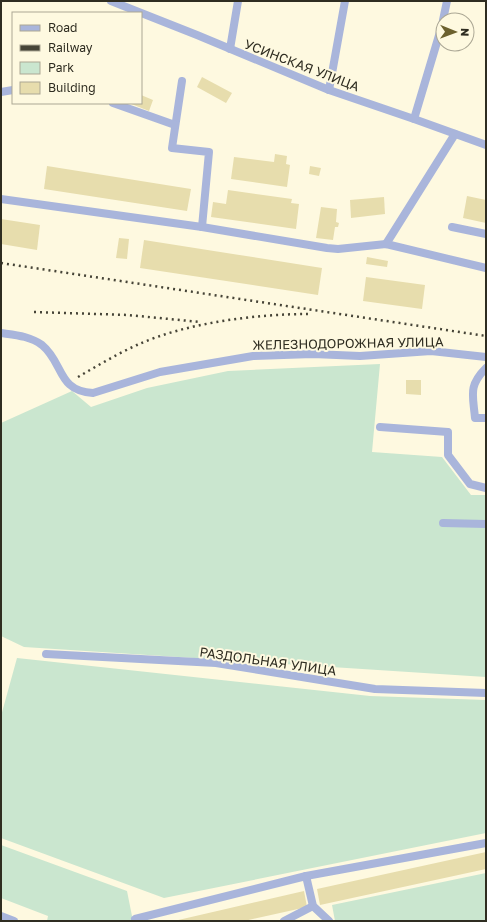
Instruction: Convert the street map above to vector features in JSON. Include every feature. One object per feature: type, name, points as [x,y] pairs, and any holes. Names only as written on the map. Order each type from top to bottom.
[{"type":"street","name":"УСИНСКАЯ УЛИЦА","points":[[111,1],[139,12]]},
{"type":"street","points":[[230,50],[238,1]]},
{"type":"street","points":[[329,90],[345,1]]},
{"type":"street","points":[[445,12],[447,1]]},
{"type":"street","name":"УСИНСКАЯ УЛИЦА","points":[[142,13],[329,90],[486,145]]},
{"type":"street","points":[[414,119],[435,48]]},
{"type":"street","points":[[182,81],[172,148],[209,152],[202,227]]},
{"type":"street","points":[[1,92],[12,90]]},
{"type":"street","points":[[116,104],[175,125]]},
{"type":"street","points":[[386,244],[455,134]]},
{"type":"street","points":[[1,199],[202,227],[327,248],[386,244],[486,268]]},
{"type":"street","points":[[452,227],[486,234]]},
{"type":"street","name":"ЖЕЛЕЗНОДОРОЖНАЯ УЛИЦА","points":[[1,333],[35,340],[49,352],[67,383],[74,389],[93,393],[160,372],[253,356],[306,354],[360,356],[432,351],[486,356]]},
{"type":"street","points":[[486,368],[474,382],[473,395],[475,418],[486,418]]},
{"type":"street","points":[[380,427],[448,432],[448,455],[470,484],[486,488]]},
{"type":"street","points":[[443,523],[486,524]]},
{"type":"street","name":"РАЗДОЛЬНАЯ УЛИЦА","points":[[46,654],[216,663],[375,689],[486,693]]},
{"type":"street","points":[[136,921],[135,919],[306,876],[486,843]]},
{"type":"street","points":[[306,876],[313,906],[329,921]]},
{"type":"street","points":[[284,921],[313,906]]},
{"type":"street","points":[[1,916],[14,921]]},
{"type":"green space","points":[[380,364],[372,452],[442,457],[471,495],[486,495],[486,677],[24,647],[1,636],[1,423],[72,391],[91,407],[147,388],[228,371]]},
{"type":"green space","points":[[17,658],[370,696],[486,700],[486,833],[164,898],[1,838],[1,716]]},
{"type":"green space","points":[[1,845],[127,891],[133,921],[47,921],[48,916],[1,898]]},
{"type":"green space","points":[[486,873],[486,921],[335,921],[332,905]]},
{"type":"building","points":[[202,77],[232,93],[226,103],[197,87]]},
{"type":"building","points":[[142,95],[153,100],[149,111],[132,104],[142,104]]},
{"type":"building","points":[[275,154],[287,156],[286,164],[290,165],[287,187],[231,179],[234,157],[274,162]]},
{"type":"building","points":[[47,166],[191,189],[187,211],[44,189]]},
{"type":"building","points":[[310,166],[321,168],[319,176],[309,174]]},
{"type":"building","points":[[228,190],[292,199],[291,203],[299,204],[296,229],[211,217],[213,202],[226,204]]},
{"type":"building","points":[[467,196],[486,200],[486,223],[463,218]]},
{"type":"building","points":[[384,197],[385,214],[351,218],[350,200]]},
{"type":"building","points":[[321,207],[337,209],[336,222],[339,223],[338,227],[335,227],[333,240],[316,238]]},
{"type":"building","points":[[1,219],[40,225],[37,250],[1,244]]},
{"type":"building","points":[[119,238],[129,239],[127,259],[116,258]]},
{"type":"building","points":[[144,240],[322,268],[318,295],[140,268]]},
{"type":"building","points":[[367,257],[388,261],[387,267],[366,264]]},
{"type":"building","points":[[366,277],[425,285],[422,309],[363,301]]},
{"type":"building","points":[[406,380],[421,380],[421,395],[406,394]]},
{"type":"building","points":[[486,852],[486,869],[320,905],[317,889]]},
{"type":"building","points":[[304,891],[307,907],[244,921],[174,921]]},
{"type":"railway","points":[[1,263],[486,336]]},
{"type":"railway","points":[[34,312],[128,315],[200,322]]},
{"type":"railway","points":[[78,377],[137,345],[156,337],[177,331],[221,321],[244,318],[288,314],[308,314]]}]
